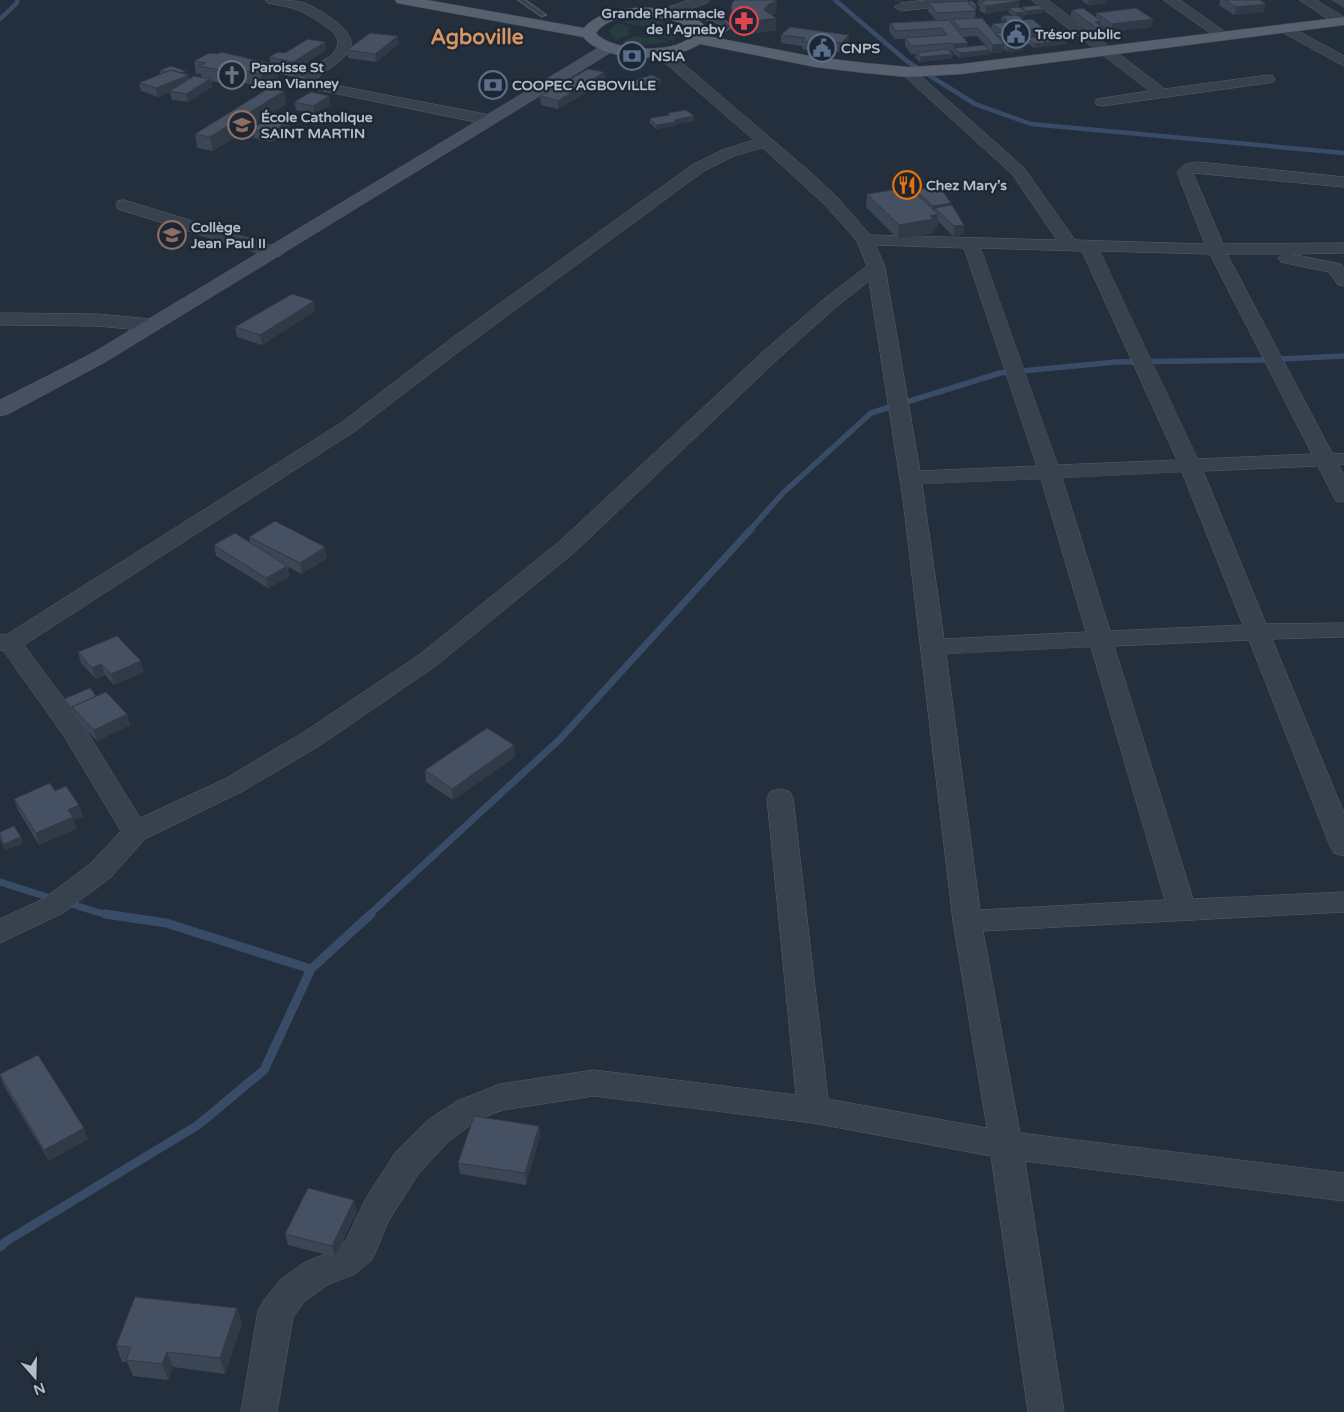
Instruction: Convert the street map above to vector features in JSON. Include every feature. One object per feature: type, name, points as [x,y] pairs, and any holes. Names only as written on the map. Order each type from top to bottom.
[{"type":"main road","points":[[402,0],[592,28],[609,17],[626,13],[666,13],[684,17],[697,24],[702,31],[699,37],[683,47],[661,52],[633,52],[608,48],[597,43],[591,38],[592,28]]},
{"type":"main road","points":[[448,0],[543,15],[592,28]]},
{"type":"main road","points":[[699,37],[815,62],[908,72],[961,69],[1343,21]]},
{"type":"main road","points":[[0,410],[98,358],[608,48]]},
{"type":"street","points":[[273,0],[302,6],[340,31],[345,41],[344,48],[338,56],[317,70],[311,77],[311,82],[314,85],[321,88],[490,120]]},
{"type":"street","points":[[666,13],[702,0]]},
{"type":"street","points":[[901,8],[961,0]]},
{"type":"street","points":[[1039,0],[1090,36],[1105,52],[1162,94]]},
{"type":"street","points":[[1171,0],[1224,36]]},
{"type":"street","points":[[1307,0],[1343,21]]},
{"type":"street","points":[[1285,28],[1344,62]]},
{"type":"street","points":[[661,52],[803,174],[831,201],[865,240],[876,267],[910,478],[967,921],[1006,1145],[1046,1412]]},
{"type":"street","points":[[908,72],[994,147],[1018,171],[1079,246],[1190,466],[1344,846]]},
{"type":"street","points":[[1102,102],[1268,79]]},
{"type":"street","points":[[135,832],[74,731],[5,642],[348,427],[463,339],[698,168],[728,153],[765,142]]},
{"type":"street","points":[[1344,182],[1198,167],[1189,168],[1185,172],[1216,249],[1335,460],[1344,496]]},
{"type":"street","points":[[124,205],[274,252]]},
{"type":"street","points":[[865,240],[1216,249],[1344,248]]},
{"type":"street","points":[[971,243],[1050,472],[1182,910]]},
{"type":"street","points":[[1260,249],[1341,272]]},
{"type":"street","points":[[0,932],[53,906],[100,871],[135,832],[234,785],[314,738],[428,660],[568,546],[772,354],[830,303],[876,267]]},
{"type":"street","points":[[0,319],[97,320],[151,325]]},
{"type":"street","points":[[910,478],[1335,460]]},
{"type":"street","points":[[932,647],[1257,632],[1344,630]]},
{"type":"street","points":[[780,798],[814,1110]]},
{"type":"street","points":[[967,921],[1344,902]]},
{"type":"street","points":[[259,1412],[276,1311],[293,1290],[317,1273],[343,1263],[360,1248],[377,1210],[407,1163],[439,1130],[468,1110],[500,1097],[594,1082],[814,1110],[1006,1145],[1344,1187]]},
{"type":"lane","points":[[521,0],[543,15]]},
{"type":"lane","points":[[684,17],[722,20],[728,27],[721,32],[699,37]]},
{"type":"lane","points":[[253,65],[311,77]]},
{"type":"green space","points":[[645,19],[667,22],[645,26],[621,21]]},
{"type":"green space","points":[[617,23],[633,28],[627,31],[631,34],[616,40],[609,31]]},
{"type":"green space","points":[[674,24],[681,32],[673,41],[656,36],[662,33],[658,29]]},
{"type":"green space","points":[[635,36],[644,38],[654,37],[669,42],[645,45],[621,42]]},
{"type":"building","points":[[735,0],[777,1],[769,4],[764,10],[776,18],[749,22],[733,13],[731,8]]},
{"type":"building","points":[[983,0],[1020,1],[986,6],[980,2],[985,1]]},
{"type":"building","points":[[1225,0],[1260,0],[1266,4],[1236,7]]},
{"type":"building","points":[[967,1],[976,11],[937,13],[929,3]]},
{"type":"building","points":[[968,1],[972,1],[977,6],[972,6]]},
{"type":"building","points":[[1039,5],[1044,9],[1026,11],[1022,7]]},
{"type":"building","points":[[1019,7],[1025,12],[1015,13],[1009,8]]},
{"type":"building","points":[[1083,8],[1101,21],[1095,22],[1105,29],[1099,30],[1072,10]]},
{"type":"building","points":[[1136,8],[1153,19],[1112,24],[1096,13]]},
{"type":"building","points":[[1017,15],[1023,19],[1006,22],[1003,20],[1007,20],[1002,16]]},
{"type":"building","points":[[982,18],[1004,44],[993,45],[978,28],[960,29],[953,19]]},
{"type":"building","points":[[1032,19],[1043,28],[1012,31],[1024,41],[1008,43],[995,33],[1003,32],[992,24]]},
{"type":"building","points":[[949,20],[968,43],[912,46],[905,38],[947,35],[942,28],[896,31],[890,23]]},
{"type":"building","points":[[790,27],[849,35],[841,43],[827,41],[824,44],[802,41],[805,38],[781,35]]},
{"type":"building","points":[[370,33],[398,36],[375,54],[347,50]]},
{"type":"building","points":[[1061,36],[1067,40],[1035,44],[1027,38]]},
{"type":"building","points":[[308,39],[325,42],[293,62],[269,57],[278,52],[285,53]]},
{"type":"building","points":[[984,45],[990,50],[960,53],[954,48]]},
{"type":"building","points":[[947,49],[953,54],[921,57],[916,53]]},
{"type":"building","points":[[221,52],[277,65],[261,74],[226,67],[220,70],[199,66],[205,63],[194,61],[209,53],[218,54]]},
{"type":"building","points":[[171,66],[186,71],[181,73],[171,70],[165,72],[160,70]]},
{"type":"building","points":[[588,69],[604,72],[558,101],[540,96]]},
{"type":"building","points":[[171,70],[189,75],[156,88],[139,83]]},
{"type":"building","points":[[652,75],[661,80],[637,87],[628,82]]},
{"type":"building","points":[[194,76],[210,79],[186,94],[170,91]]},
{"type":"building","points":[[269,88],[284,91],[210,137],[195,134]]},
{"type":"building","points":[[311,92],[329,96],[313,106],[294,102]]},
{"type":"building","points":[[686,110],[694,116],[674,120],[676,122],[656,125],[650,118],[670,115],[668,113]]},
{"type":"building","points":[[270,117],[289,121],[271,133],[252,129]]},
{"type":"building","points":[[939,186],[951,203],[933,206],[915,190]]},
{"type":"building","points":[[899,189],[903,192],[913,191],[938,214],[930,216],[934,219],[899,225],[867,194]]},
{"type":"building","points":[[952,205],[964,225],[954,226],[935,208]]},
{"type":"building","points":[[292,294],[314,301],[260,335],[235,327]]},
{"type":"building","points":[[275,521],[325,547],[300,563],[249,537]]},
{"type":"building","points":[[235,533],[287,566],[266,578],[214,545]]},
{"type":"building","points":[[117,636],[141,661],[111,674],[101,664],[92,668],[78,652]]},
{"type":"building","points":[[90,688],[96,696],[71,708],[64,699]]},
{"type":"building","points":[[106,692],[127,714],[94,730],[72,707]]},
{"type":"building","points":[[487,728],[514,745],[452,789],[425,770]]},
{"type":"building","points":[[50,783],[55,791],[66,786],[79,805],[68,810],[73,817],[36,833],[14,799]]},
{"type":"building","points":[[14,826],[21,837],[4,844],[0,832]]},
{"type":"building","points":[[38,1055],[84,1128],[44,1150],[0,1075]]},
{"type":"building","points":[[474,1116],[539,1126],[525,1173],[458,1163]]},
{"type":"building","points":[[308,1188],[354,1200],[332,1246],[285,1234]]},
{"type":"building","points":[[135,1297],[237,1308],[220,1358],[167,1352],[162,1364],[126,1360],[131,1347],[116,1346]]},
{"type":"waterway","points":[[0,19],[17,3],[17,0]]},
{"type":"waterway","points":[[835,0],[908,62],[975,104],[1031,124],[1344,153]]},
{"type":"waterway","points":[[750,530],[783,493],[871,413],[1000,373],[1116,362],[1261,360],[1344,356]]},
{"type":"waterway","points":[[369,915],[560,739],[751,529]]},
{"type":"waterway","points":[[0,882],[54,899]]},
{"type":"waterway","points":[[65,902],[100,913],[114,915]]},
{"type":"waterway","points":[[105,914],[166,923],[311,969]]},
{"type":"waterway","points":[[311,969],[371,914]]},
{"type":"waterway","points":[[0,1247],[5,1242],[198,1125],[264,1070],[311,969]]},
{"type":"place","name":"Grande Pharmacie de l'Agneby","points":[[744,21]]},
{"type":"place","name":"Trésor public","points":[[1016,34]]},
{"type":"place","name":"CNPS","points":[[822,48]]},
{"type":"place","name":"NSIA","points":[[632,56]]},
{"type":"place","name":"Paroisse St Jean Vianney","points":[[232,75]]},
{"type":"place","name":"COOPEC AGBOVILLE","points":[[493,85]]},
{"type":"place","name":"École Catholique SAINT MARTIN","points":[[242,125]]},
{"type":"place","name":"Chez Mary’s","points":[[907,185]]},
{"type":"place","name":"Collège Jean Paul II","points":[[172,235]]},
{"type":"district","name":"Agboville","points":[[477,37]]}]
